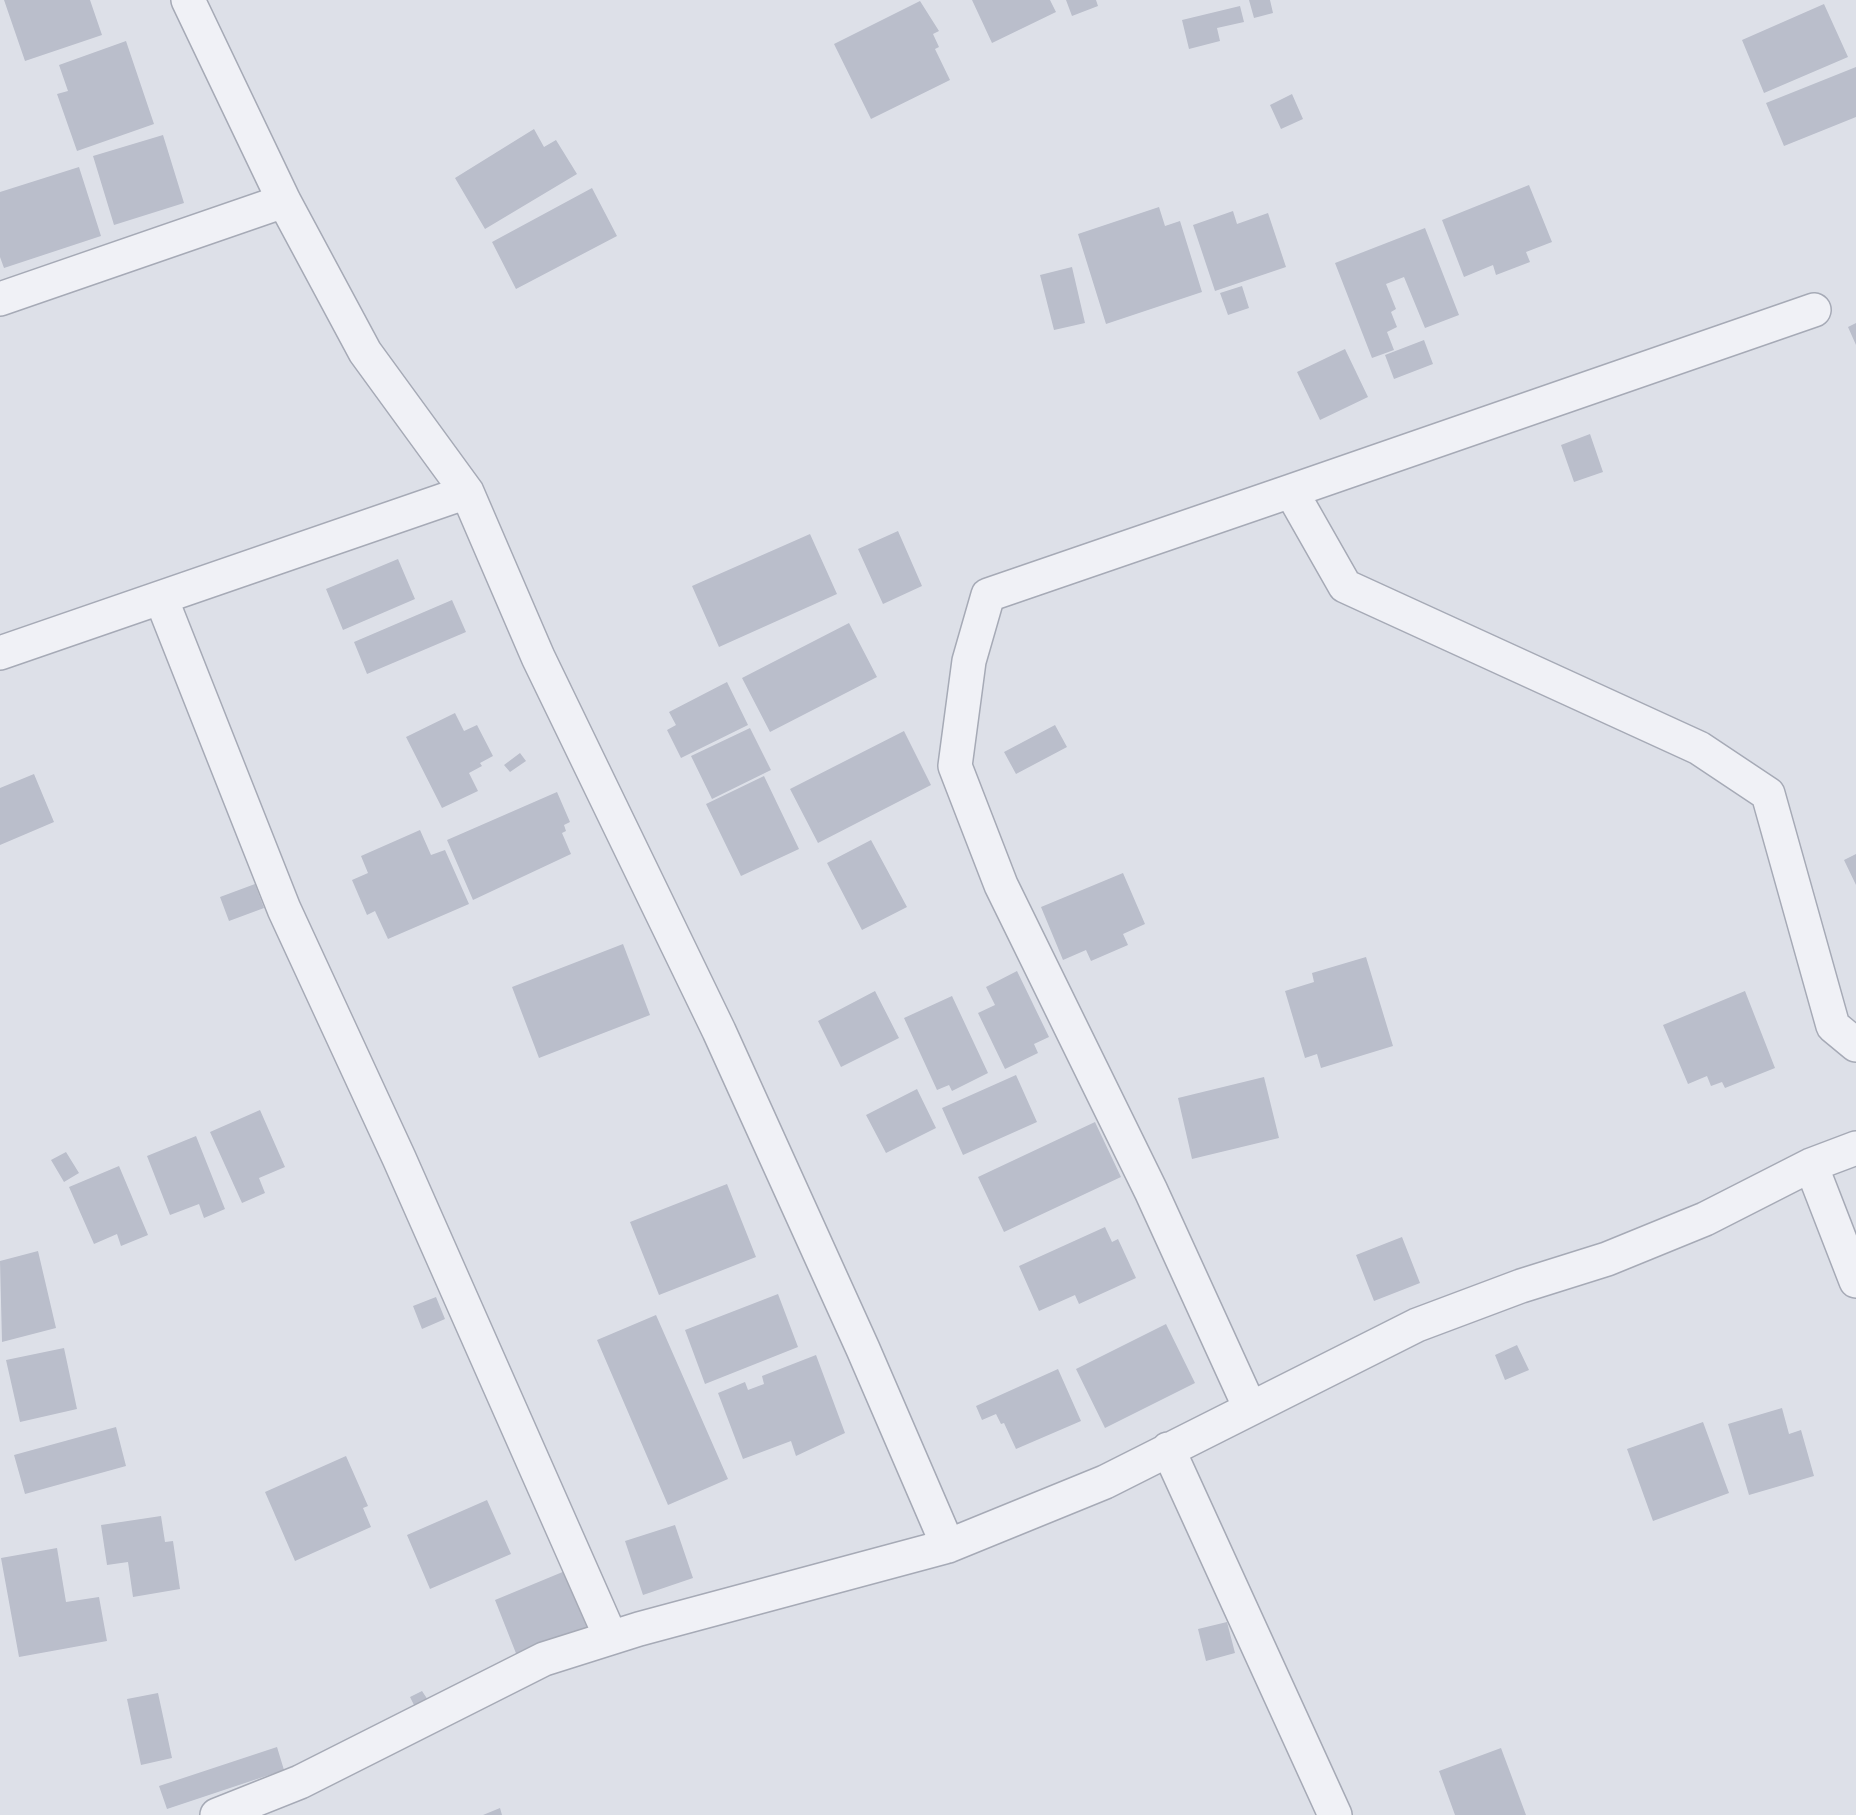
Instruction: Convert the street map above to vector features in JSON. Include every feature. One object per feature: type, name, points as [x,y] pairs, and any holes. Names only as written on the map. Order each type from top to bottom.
[{"type":"street","points":[[188,0],[284,201],[365,352],[467,492],[538,657],[720,1031],[863,1349],[948,1546]]},
{"type":"street","points":[[0,299],[284,201]]},
{"type":"street","points":[[1250,1408],[1151,1191],[1001,885],[955,766],[969,661],[988,595],[1814,310]]},
{"type":"street","points":[[1291,491],[1345,586],[1699,748],[1768,794],[1833,1026],[1856,1045]]},
{"type":"street","points":[[0,653],[467,492]]},
{"type":"street","points":[[161,598],[284,909],[399,1158],[612,1638]]},
{"type":"street","points":[[217,1815],[300,1782],[544,1659],[612,1638],[948,1546],[1105,1482],[1418,1325],[1521,1286],[1629,1250],[1705,1219],[1811,1165],[1856,1148]]},
{"type":"street","points":[[1811,1165],[1856,1281]]},
{"type":"street","points":[[1168,1449],[1335,1815]]},
{"type":"building","points":[[4,0],[90,0],[102,35],[25,61]]},
{"type":"building","points":[[972,0],[1050,0],[1056,12],[992,43]]},
{"type":"building","points":[[1066,0],[1096,0],[1098,6],[1072,16]]},
{"type":"building","points":[[1249,0],[1270,0],[1273,13],[1254,18]]},
{"type":"building","points":[[920,1],[939,31],[933,34],[939,47],[935,49],[950,80],[871,119],[834,44]]},
{"type":"building","points":[[1824,4],[1848,57],[1764,93],[1742,40]]},
{"type":"building","points":[[1240,6],[1244,22],[1217,28],[1220,41],[1189,49],[1182,20]]},
{"type":"building","points":[[126,41],[154,124],[77,151],[57,94],[68,91],[59,65]]},
{"type":"building","points":[[1856,67],[1856,117],[1784,146],[1766,103]]},
{"type":"building","points":[[1292,94],[1303,119],[1281,129],[1270,105]]},
{"type":"building","points":[[534,129],[544,147],[556,140],[577,174],[485,229],[455,178]]},
{"type":"building","points":[[163,135],[184,203],[114,225],[93,156]]},
{"type":"building","points":[[79,167],[101,236],[4,268],[0,257],[0,192]]},
{"type":"building","points":[[1529,185],[1552,242],[1526,252],[1530,262],[1496,275],[1493,265],[1464,277],[1442,220]]},
{"type":"building","points":[[592,188],[617,236],[516,289],[492,242]]},
{"type":"building","points":[[1159,207],[1165,226],[1180,221],[1202,292],[1106,324],[1078,234]]},
{"type":"building","points":[[1233,211],[1237,224],[1268,213],[1286,267],[1215,291],[1193,225]]},
{"type":"building","points":[[1425,228],[1459,315],[1425,328],[1404,277],[1386,284],[1396,309],[1391,312],[1397,327],[1387,332],[1394,350],[1372,358],[1335,263]]},
{"type":"building","points":[[1072,267],[1085,323],[1054,330],[1040,275]]},
{"type":"building","points":[[1242,286],[1249,308],[1228,315],[1220,293]]},
{"type":"building","points":[[1856,323],[1856,345],[1848,327]]},
{"type":"building","points":[[1424,340],[1433,364],[1394,379],[1385,355]]},
{"type":"building","points":[[1345,349],[1368,397],[1320,420],[1297,372]]},
{"type":"building","points":[[1590,434],[1603,472],[1574,482],[1561,445]]},
{"type":"building","points":[[898,531],[922,586],[883,604],[858,549]]},
{"type":"building","points":[[810,534],[837,594],[719,647],[692,586]]},
{"type":"building","points":[[398,559],[415,599],[343,630],[326,589]]},
{"type":"building","points":[[452,600],[466,632],[367,674],[354,642]]},
{"type":"building","points":[[849,623],[877,677],[770,732],[742,678]]},
{"type":"building","points":[[727,682],[748,725],[681,758],[667,730],[676,725],[669,712]]},
{"type":"building","points":[[455,713],[464,731],[477,725],[493,756],[480,763],[482,766],[469,773],[478,791],[442,808],[406,737]]},
{"type":"building","points":[[1055,725],[1067,747],[1016,774],[1004,752]]},
{"type":"building","points":[[750,728],[771,770],[712,799],[691,756]]},
{"type":"building","points":[[904,731],[931,785],[818,843],[790,789]]},
{"type":"building","points":[[520,753],[526,761],[510,772],[504,765]]},
{"type":"building","points":[[34,774],[54,822],[0,845],[0,788]]},
{"type":"building","points":[[764,776],[799,849],[741,876],[706,804]]},
{"type":"building","points":[[557,792],[570,822],[564,825],[566,831],[562,833],[571,854],[473,900],[447,840]]},
{"type":"building","points":[[420,830],[431,855],[445,850],[469,904],[388,939],[375,911],[367,915],[352,880],[368,873],[361,856]]},
{"type":"building","points":[[871,840],[907,907],[862,930],[827,863]]},
{"type":"building","points":[[1856,854],[1856,885],[1844,860]]},
{"type":"building","points":[[1123,873],[1145,924],[1123,934],[1128,945],[1091,961],[1086,950],[1063,960],[1041,907]]},
{"type":"building","points":[[255,884],[264,908],[229,921],[220,897]]},
{"type":"building","points":[[623,944],[650,1015],[539,1058],[512,987]]},
{"type":"building","points":[[1366,957],[1393,1046],[1321,1068],[1317,1054],[1305,1058],[1285,991],[1314,982],[1312,973]]},
{"type":"building","points":[[1017,971],[1049,1037],[1034,1044],[1038,1053],[1005,1069],[978,1013],[995,1005],[986,987]]},
{"type":"building","points":[[875,991],[899,1038],[841,1067],[818,1021]]},
{"type":"building","points":[[1745,991],[1775,1068],[1725,1088],[1722,1082],[1711,1086],[1707,1076],[1688,1084],[1663,1025]]},
{"type":"building","points":[[952,996],[988,1073],[952,1091],[949,1085],[937,1090],[904,1018]]},
{"type":"building","points":[[1016,1075],[1037,1122],[963,1155],[942,1108]]},
{"type":"building","points":[[1264,1077],[1279,1138],[1192,1159],[1178,1098]]},
{"type":"building","points":[[917,1089],[936,1128],[886,1153],[866,1115]]},
{"type":"building","points":[[260,1110],[285,1167],[259,1178],[265,1193],[242,1203],[210,1132]]},
{"type":"building","points":[[1095,1122],[1121,1177],[1004,1232],[978,1177]]},
{"type":"building","points":[[196,1136],[225,1209],[204,1218],[199,1204],[170,1215],[147,1156]]},
{"type":"building","points":[[66,1152],[79,1173],[64,1182],[51,1160]]},
{"type":"building","points":[[119,1166],[148,1235],[121,1246],[117,1234],[94,1244],[69,1187]]},
{"type":"building","points":[[727,1184],[756,1257],[659,1295],[630,1222]]},
{"type":"building","points":[[1105,1227],[1112,1242],[1118,1239],[1136,1278],[1079,1304],[1075,1295],[1039,1311],[1019,1266]]},
{"type":"building","points":[[1402,1237],[1420,1283],[1374,1301],[1356,1255]]},
{"type":"building","points":[[38,1251],[56,1328],[2,1342],[0,1261]]},
{"type":"building","points":[[778,1294],[798,1347],[705,1384],[685,1330]]},
{"type":"building","points":[[436,1297],[445,1319],[422,1329],[413,1306]]},
{"type":"building","points":[[656,1315],[728,1479],[668,1505],[597,1340]]},
{"type":"building","points":[[1166,1324],[1195,1383],[1105,1428],[1076,1369]]},
{"type":"building","points":[[1517,1345],[1529,1370],[1505,1380],[1495,1355]]},
{"type":"building","points":[[64,1348],[77,1409],[20,1422],[6,1360]]},
{"type":"building","points":[[816,1355],[845,1433],[796,1456],[791,1441],[743,1459],[718,1393],[745,1382],[748,1390],[764,1384],[762,1376]]},
{"type":"building","points":[[1058,1369],[1081,1421],[1016,1449],[1004,1423],[1001,1424],[996,1414],[982,1420],[976,1406]]},
{"type":"building","points":[[1782,1408],[1789,1434],[1801,1430],[1814,1476],[1749,1495],[1728,1424]]},
{"type":"building","points":[[1703,1422],[1729,1493],[1653,1521],[1627,1449]]},
{"type":"building","points":[[116,1427],[126,1466],[25,1494],[14,1455]]},
{"type":"building","points":[[346,1456],[368,1506],[363,1508],[371,1527],[295,1561],[265,1492]]},
{"type":"building","points":[[487,1500],[511,1554],[430,1589],[407,1535]]},
{"type":"building","points":[[161,1516],[165,1542],[173,1541],[180,1589],[133,1597],[128,1562],[107,1565],[101,1525]]},
{"type":"building","points":[[675,1525],[693,1578],[643,1595],[625,1541]]},
{"type":"building","points":[[57,1548],[66,1602],[99,1597],[107,1641],[19,1657],[1,1558]]},
{"type":"building","points":[[565,1571],[592,1638],[521,1666],[495,1600]]},
{"type":"building","points":[[1227,1622],[1235,1653],[1206,1661],[1198,1629]]},
{"type":"building","points":[[422,1691],[428,1700],[415,1707],[410,1697]]},
{"type":"building","points":[[158,1693],[172,1758],[141,1765],[127,1699]]},
{"type":"building","points":[[277,1747],[284,1770],[167,1809],[159,1786]]},
{"type":"building","points":[[1501,1748],[1526,1815],[1455,1815],[1439,1771]]},
{"type":"building","points":[[500,1808],[502,1815],[483,1815]]}]
